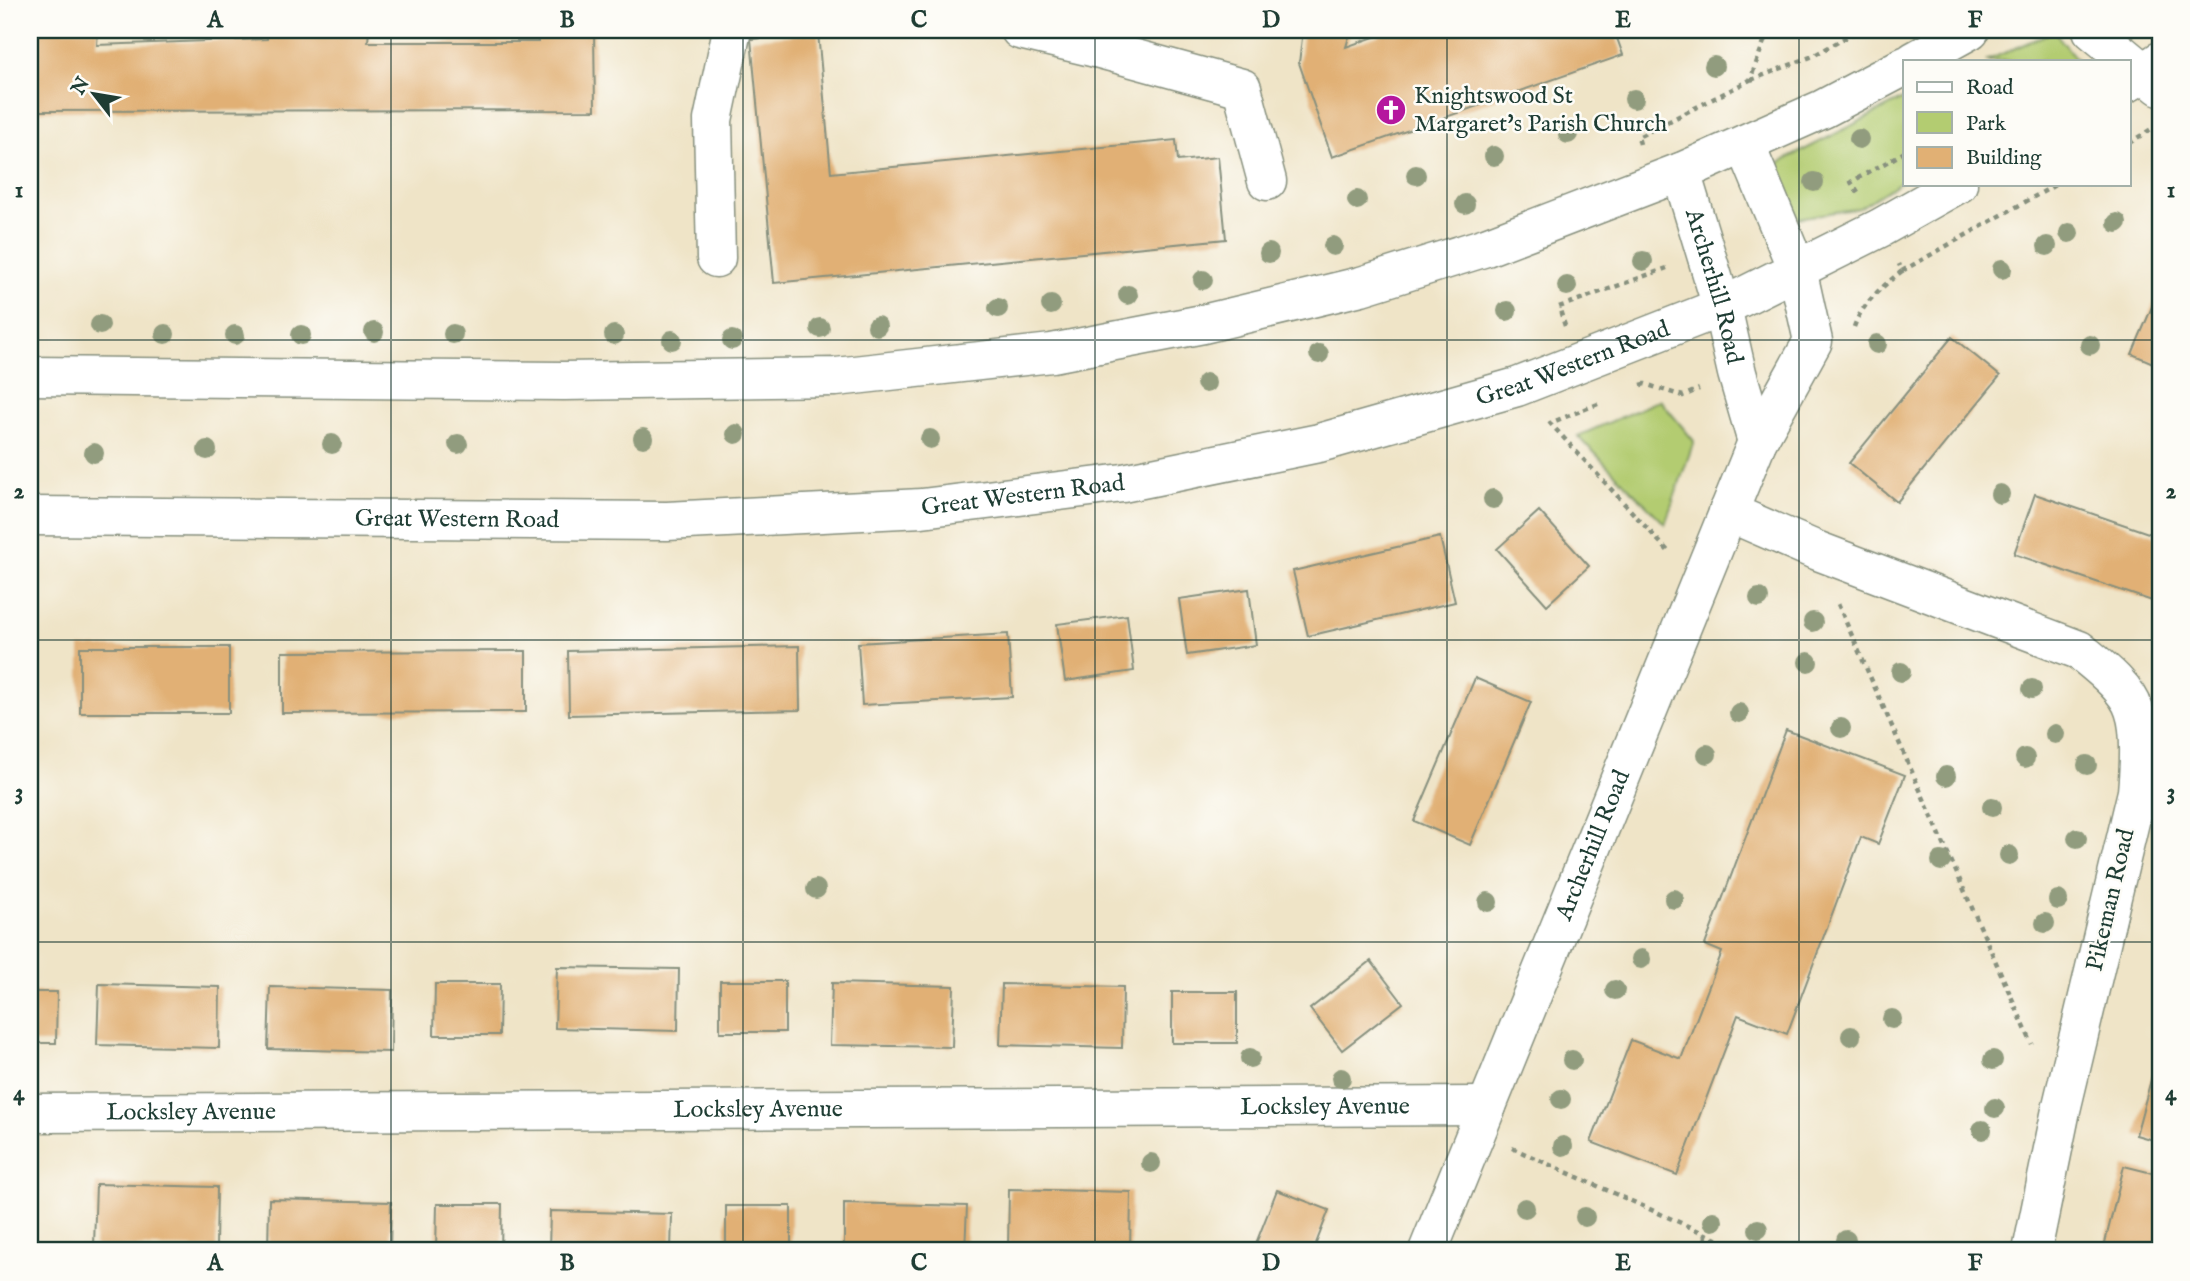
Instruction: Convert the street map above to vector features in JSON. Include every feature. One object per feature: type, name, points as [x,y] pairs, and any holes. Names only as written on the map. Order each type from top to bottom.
[{"type":"street","points":[[716,258],[713,120],[732,30]]},
{"type":"street","points":[[1020,30],[1099,39],[1242,88],[1267,181]]},
{"type":"street","points":[[1916,60],[1970,30]]},
{"type":"street","points":[[2092,30],[2129,60]]},
{"type":"street","points":[[2133,30],[2148,76]]},
{"type":"street","points":[[2130,61],[2148,76]]},
{"type":"street","points":[[30,376],[564,381],[836,377],[1052,353],[1203,324],[1361,286],[1486,247],[1681,172],[1823,109],[1903,67]]},
{"type":"street","name":"Archerhill Road","points":[[1428,1251],[1757,442],[1813,341],[1797,269],[1745,144]]},
{"type":"street","name":"Archerhill Road","points":[[1681,172],[1722,307],[1757,442]]},
{"type":"street","name":"Great Western Road","points":[[30,516],[667,521],[922,508],[1123,483],[1319,443],[1517,387],[1722,307],[1880,228],[1954,186]]},
{"type":"street","name":"Pikeman Road","points":[[1728,512],[1814,549],[2079,650],[2115,680],[2134,709],[2139,752],[2137,792],[2061,1110],[2032,1251]]},
{"type":"street","name":"Locksley Avenue","points":[[30,1113],[1482,1119]]},
{"type":"path","points":[[1750,80],[1813,56],[1859,30]]},
{"type":"path","points":[[2130,142],[2160,124]]},
{"type":"path","points":[[1902,271],[2053,186]]},
{"type":"path","points":[[1550,423],[1700,586]]},
{"type":"path","points":[[1814,549],[2033,1046]]},
{"type":"path","points":[[1482,1119],[1744,1251]]},
{"type":"path","points":[[1704,1251],[1706,1234]]},
{"type":"green space","points":[[2054,31],[2077,60],[1988,60]]},
{"type":"green space","points":[[1903,99],[1903,180],[1859,208],[1792,219],[1769,168]]},
{"type":"green space","points":[[1660,400],[1694,441],[1665,524],[1578,436]]},
{"type":"building","points":[[30,30],[98,30],[97,45],[267,39],[268,30],[369,30],[368,42],[538,42],[538,30],[594,30],[595,110],[30,111]]},
{"type":"building","name":"Knightswood St Margaret's Parish Church","points":[[1303,30],[1351,30],[1346,47],[1394,30],[1614,30],[1623,55],[1332,157],[1299,63]]},
{"type":"building","points":[[818,33],[831,173],[1176,140],[1178,161],[1218,157],[1226,239],[774,283],[751,39]]},
{"type":"building","points":[[2160,288],[2160,366],[2132,354]]},
{"type":"building","points":[[1952,337],[2000,376],[1897,502],[1849,463]]},
{"type":"building","points":[[2035,494],[2160,537],[2158,603],[2014,554]]},
{"type":"building","points":[[1539,511],[1589,566],[1547,605],[1497,549]]},
{"type":"building","points":[[1440,537],[1455,602],[1308,636],[1293,571]]},
{"type":"building","points":[[1249,589],[1256,645],[1187,655],[1179,599]]},
{"type":"building","points":[[1127,615],[1134,671],[1065,681],[1057,624]]},
{"type":"building","points":[[1008,634],[1012,697],[862,705],[858,643]]},
{"type":"building","points":[[799,646],[800,710],[569,715],[568,651]]},
{"type":"building","points":[[30,647],[34,647],[34,708],[30,708]]},
{"type":"building","points":[[80,647],[229,647],[229,713],[80,713]]},
{"type":"building","points":[[526,651],[526,712],[282,713],[282,652]]},
{"type":"building","points":[[1475,678],[1531,702],[1470,845],[1414,821]]},
{"type":"building","points":[[1786,730],[1905,775],[1878,844],[1861,837],[1787,1034],[1738,1015],[1677,1175],[1591,1142],[1631,1040],[1681,1059],[1722,952],[1705,945]]},
{"type":"building","points":[[1371,961],[1403,1003],[1342,1050],[1310,1009]]},
{"type":"building","points":[[557,967],[679,969],[678,1031],[555,1028]]},
{"type":"building","points":[[720,981],[785,981],[785,1032],[720,1032]]},
{"type":"building","points":[[832,983],[954,986],[952,1047],[830,1045]]},
{"type":"building","points":[[99,984],[220,987],[219,1048],[97,1045]]},
{"type":"building","points":[[435,984],[500,984],[499,1035],[434,1035]]},
{"type":"building","points":[[1002,984],[1123,987],[1122,1048],[1000,1045]]},
{"type":"building","points":[[270,987],[392,990],[391,1052],[268,1049]]},
{"type":"building","points":[[30,992],[57,992],[56,1043],[30,1043]]},
{"type":"building","points":[[1172,992],[1237,992],[1237,1043],[1172,1043]]},
{"type":"building","points":[[2160,1054],[2160,1142],[2136,1135]]},
{"type":"building","points":[[2124,1166],[2160,1175],[2160,1251],[2103,1251]]},
{"type":"building","points":[[96,1184],[217,1187],[216,1248],[94,1246]]},
{"type":"building","points":[[1009,1189],[1131,1192],[1130,1251],[1008,1250]]},
{"type":"building","points":[[1277,1190],[1329,1210],[1313,1251],[1253,1251]]},
{"type":"building","points":[[269,1199],[391,1202],[390,1251],[268,1251]]},
{"type":"building","points":[[844,1203],[967,1206],[965,1251],[844,1251]]},
{"type":"building","points":[[437,1204],[502,1204],[501,1251],[436,1251]]},
{"type":"building","points":[[726,1206],[791,1206],[791,1251],[726,1251]]},
{"type":"building","points":[[550,1211],[672,1214],[671,1251],[549,1251]]},
{"type":"place","name":"Knightswood St Margaret's Parish Church","points":[[1391,110]]}]
